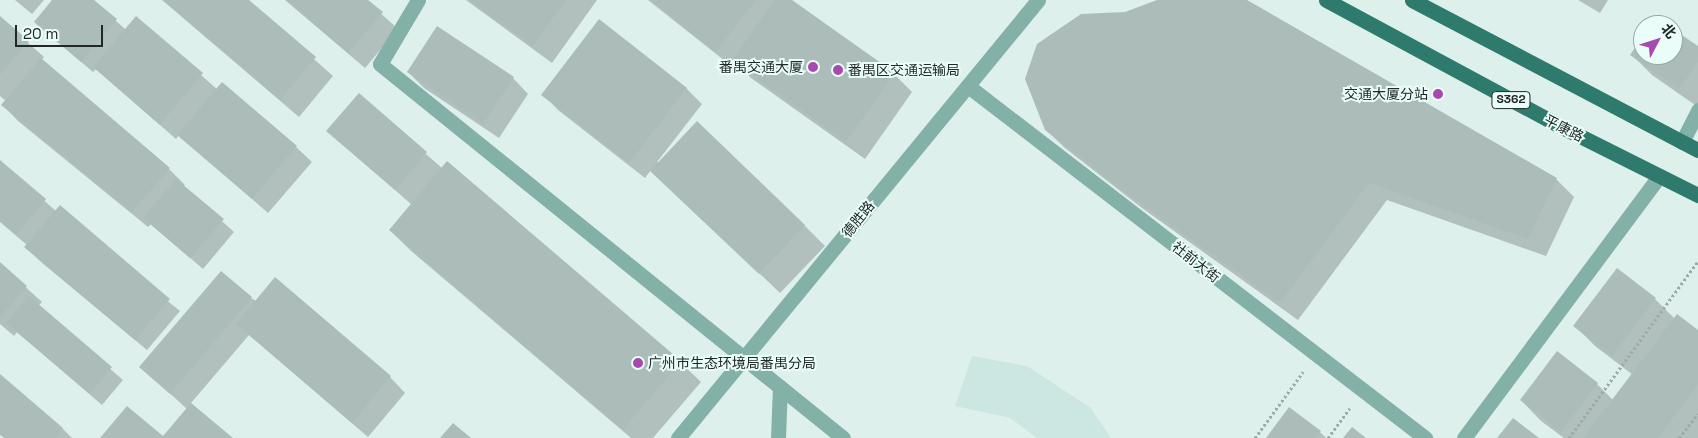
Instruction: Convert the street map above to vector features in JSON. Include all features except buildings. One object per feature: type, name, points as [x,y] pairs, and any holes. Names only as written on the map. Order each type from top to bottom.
[{"type":"main road","name":"平康路","points":[[1326,0],[1558,125],[1698,196]]},
{"type":"main road","points":[[1412,0],[1698,150]]},
{"type":"street","points":[[418,0],[380,64],[843,438]]},
{"type":"street","name":"德胜路","points":[[678,438],[1038,0]]},
{"type":"street","name":"社前大街","points":[[968,86],[1425,438]]},
{"type":"street","points":[[1682,142],[1698,110]]},
{"type":"street","points":[[1464,438],[1659,176]]},
{"type":"street","points":[[778,438],[780,387]]},
{"type":"path","points":[[1569,438],[1698,261]]},
{"type":"path","points":[[1255,438],[1316,355]]},
{"type":"path","points":[[1328,438],[1363,392]]},
{"type":"path","points":[[1680,438],[1698,414]]},
{"type":"shaded area","points":[[972,356],[1027,366],[1091,408],[1111,438],[1037,438],[1010,418],[955,406]]},
{"type":"place","name":"番禺交通大厦","points":[[813,67]]},
{"type":"place","name":"番禺区交通运输局","points":[[838,70]]},
{"type":"place","name":"交通大厦分站","points":[[1438,94]]},
{"type":"place","name":"广州市生态环境局番禺分局","points":[[638,363]]}]
